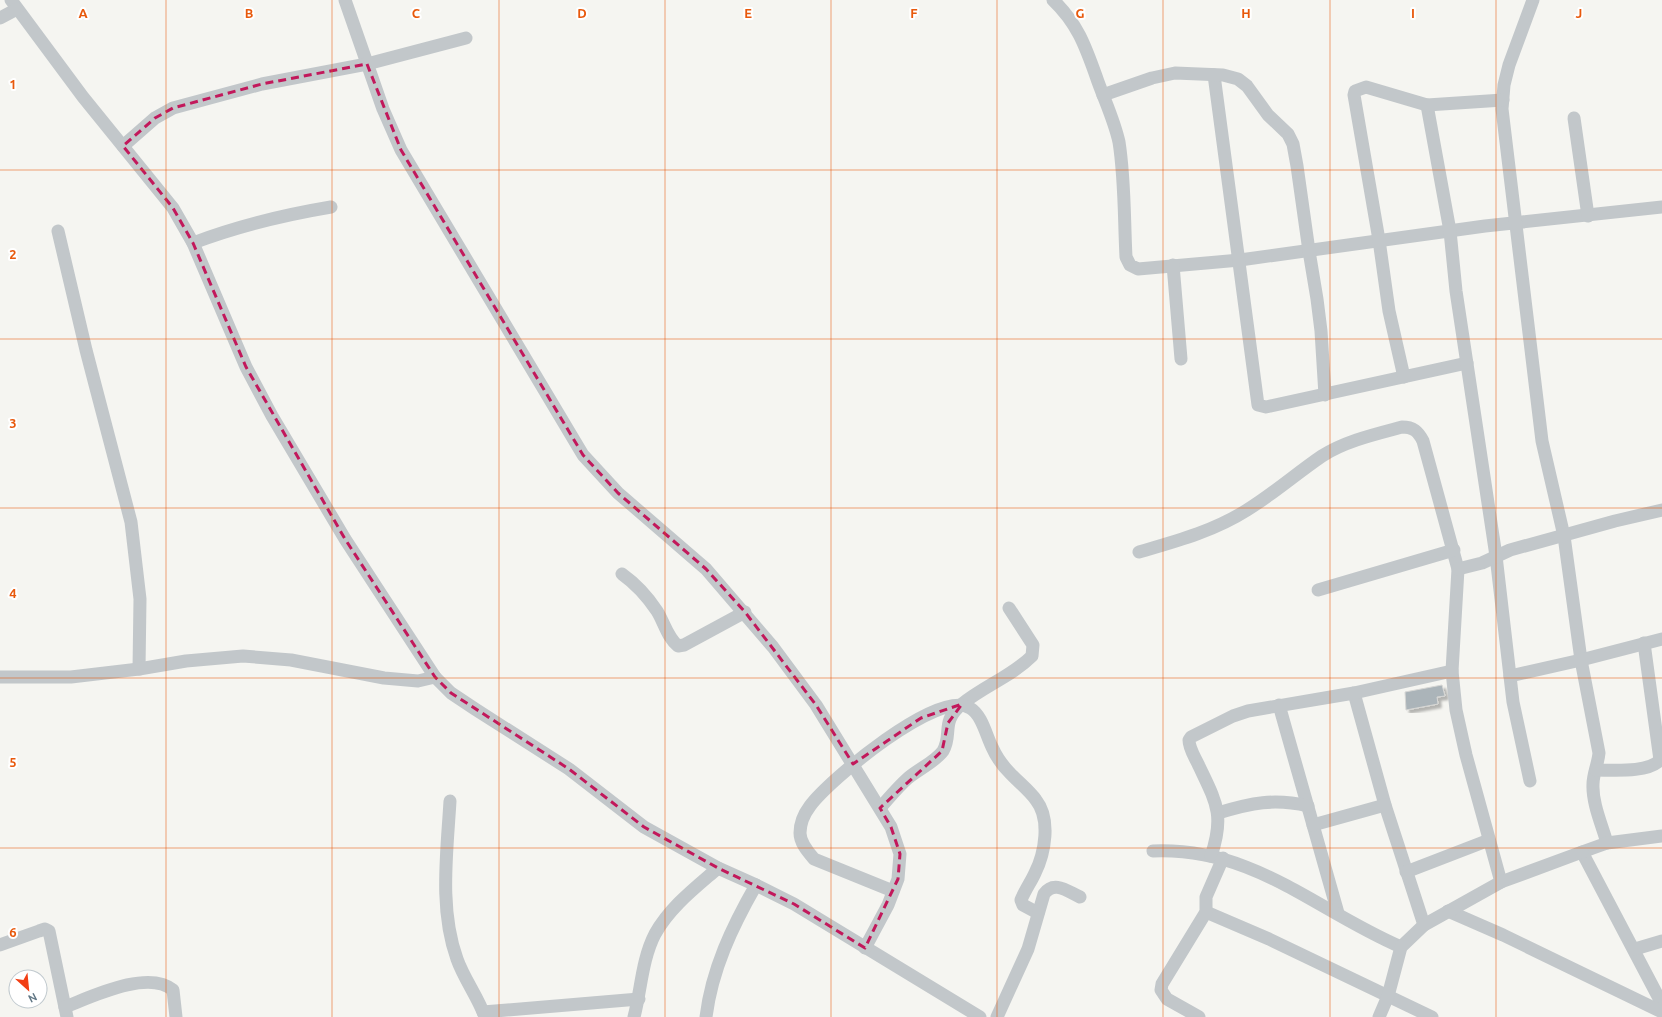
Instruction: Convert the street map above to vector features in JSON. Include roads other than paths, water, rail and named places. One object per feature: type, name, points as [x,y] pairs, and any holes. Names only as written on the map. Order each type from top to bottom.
[{"type":"street","points":[[345,0],[383,109],[401,150],[583,455],[618,493],[706,569],[773,647],[816,706],[891,827],[900,854],[898,879],[865,948]]},
{"type":"street","points":[[1053,0],[1074,23],[1083,40],[1118,141],[1123,174],[1126,257],[1130,265],[1138,269],[1240,260],[1450,231],[1662,207]]},
{"type":"street","points":[[1533,0],[1509,65],[1502,109],[1542,441],[1564,536],[1581,660],[1599,753],[1593,778],[1594,795],[1608,843]]},
{"type":"street","points":[[0,18],[14,5],[83,97],[173,208],[193,243],[246,367],[272,416],[345,540],[435,677],[452,693],[569,770],[644,827],[718,868],[794,904],[980,1017]]},
{"type":"street","points":[[123,146],[155,118],[173,108],[262,84],[367,64],[466,38]]},
{"type":"street","points":[[1103,95],[1152,78],[1175,73],[1214,75],[1238,79],[1268,115],[1288,134],[1293,144],[1297,166],[1321,331],[1325,395]]},
{"type":"street","points":[[1214,75],[1252,352],[1256,401],[1258,405],[1266,407],[1467,363]]},
{"type":"street","points":[[1404,377],[1389,311],[1379,240],[1354,95],[1355,91],[1366,87],[1427,105],[1503,100]]},
{"type":"street","points":[[1427,105],[1450,231],[1456,292],[1496,556],[1517,724],[1530,781]]},
{"type":"street","points":[[1574,118],[1588,216]]},
{"type":"street","points":[[193,243],[263,220],[331,207]]},
{"type":"street","points":[[58,231],[86,350],[131,522],[140,600],[139,669]]},
{"type":"street","points":[[1173,266],[1181,359]]},
{"type":"street","points":[[1139,552],[1186,539],[1219,525],[1247,510],[1323,456],[1346,444],[1402,427],[1411,427],[1418,432],[1423,441],[1454,550],[1458,570],[1452,671],[1456,710],[1466,755],[1501,882]]},
{"type":"street","points":[[1458,570],[1482,564],[1510,550],[1615,521],[1662,510]]},
{"type":"street","points":[[1318,590],[1454,550]]},
{"type":"street","points":[[622,574],[635,583],[646,595],[671,638],[678,646],[684,645],[744,612]]},
{"type":"street","points":[[880,808],[906,779],[942,752],[946,744],[948,723],[953,714],[962,704],[998,681],[1032,656],[1033,645],[1010,608]]},
{"type":"street","points":[[1510,676],[1581,660],[1662,639]]},
{"type":"street","points":[[1596,770],[1641,769],[1651,767],[1660,760],[1644,643]]},
{"type":"street","points":[[0,677],[71,678],[186,661],[243,656],[291,660],[384,678],[418,681],[435,677]]},
{"type":"street","points":[[1199,1017],[1167,999],[1161,990],[1162,984],[1206,912],[1206,897],[1217,857],[1218,813],[1209,788],[1190,748],[1189,740],[1191,737],[1233,716],[1279,705],[1354,692],[1452,671]]},
{"type":"street","points":[[1354,692],[1385,805],[1424,925]]},
{"type":"street","points":[[893,891],[814,859],[805,849],[800,835],[802,821],[810,806],[825,788],[853,764],[891,736],[921,718],[944,708],[962,704],[971,708],[977,715],[1002,765],[1036,800],[1045,819],[1045,831],[1041,856],[1036,873],[1021,900],[1023,905],[1038,913]]},
{"type":"street","points":[[1279,705],[1338,913]]},
{"type":"street","points":[[450,801],[445,891],[448,927],[457,960],[484,1014],[638,999]]},
{"type":"street","points":[[1218,813],[1244,806],[1273,801],[1289,802],[1308,806]]},
{"type":"street","points":[[1313,825],[1385,805]]},
{"type":"street","points":[[1379,1017],[1388,996],[1401,947],[1424,925],[1501,882],[1608,843],[1662,836]]},
{"type":"street","points":[[1406,872],[1489,840]]},
{"type":"street","points":[[1153,851],[1179,850],[1217,857],[1293,888],[1377,936],[1401,947]]},
{"type":"street","points":[[1582,852],[1635,949],[1662,1004]]},
{"type":"street","points":[[634,1017],[645,964],[655,935],[675,905],[718,868]]},
{"type":"street","points":[[706,1017],[710,991],[721,956],[734,924],[756,885]]},
{"type":"street","points":[[997,1017],[1028,949],[1044,894],[1048,888],[1054,886],[1080,897]]},
{"type":"street","points":[[1448,911],[1503,935],[1662,1012]]},
{"type":"street","points":[[1206,912],[1269,939],[1432,1017]]},
{"type":"street","points":[[0,945],[39,930],[49,931],[52,938],[66,1012],[116,988],[137,983],[156,983],[169,987],[173,990],[176,1017]]},
{"type":"street","points":[[1635,949],[1662,941]]}]
